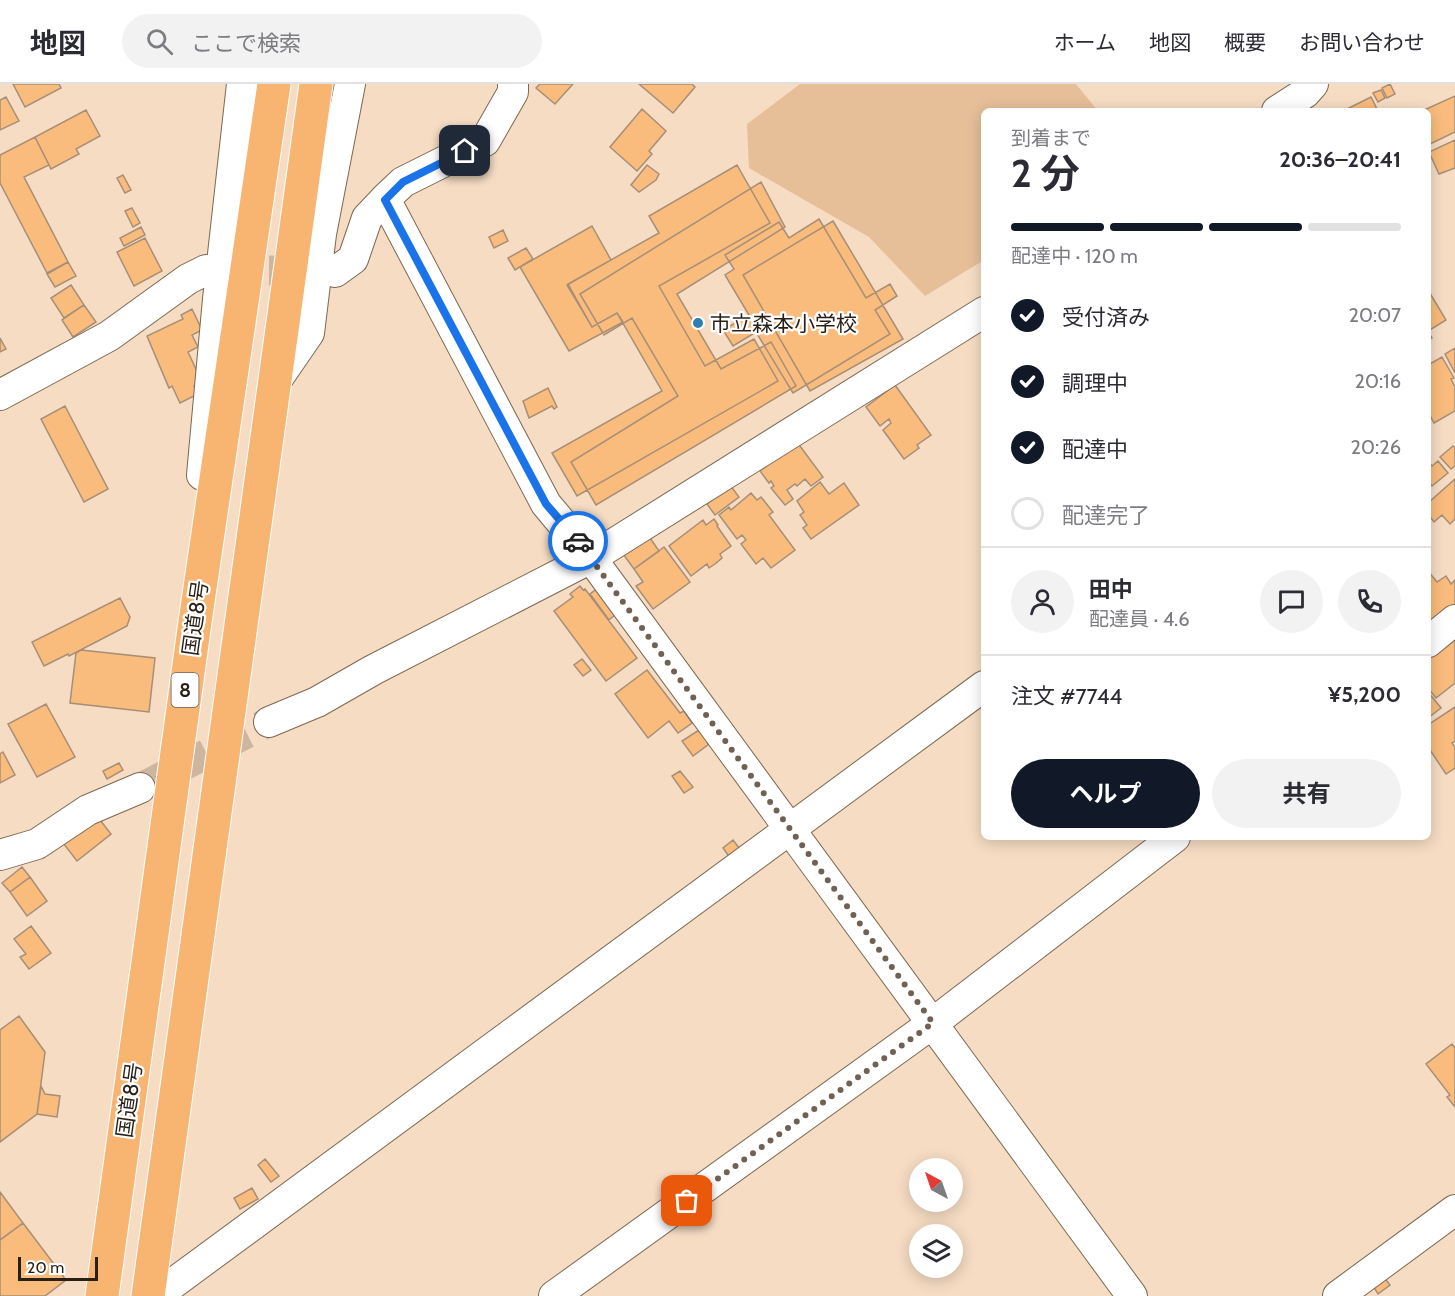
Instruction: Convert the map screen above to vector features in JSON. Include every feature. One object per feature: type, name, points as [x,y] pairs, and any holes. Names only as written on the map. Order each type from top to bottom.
[{"type":"highway","name":"国道8号","points":[[102,1296],[195,622],[274,84]]},
{"type":"highway","name":"8","points":[[148,1296],[316,84]]},
{"type":"street","points":[[195,622],[197,532],[216,311],[242,84]]},
{"type":"street","points":[[276,381],[309,333],[321,234],[350,84]]},
{"type":"street","points":[[335,272],[353,259],[367,218],[403,182],[485,141],[513,93],[513,84]]},
{"type":"street","points":[[1282,108],[1305,93],[1313,84]]},
{"type":"street","points":[[385,200],[546,504],[591,558],[1132,1296]]},
{"type":"street","points":[[0,395],[109,336],[188,279],[206,270]]},
{"type":"street","points":[[268,722],[317,702],[373,670],[591,558],[981,314]]},
{"type":"street","points":[[1431,640],[1455,620]]},
{"type":"street","points":[[156,1296],[981,688]]},
{"type":"street","points":[[0,855],[38,844],[88,810],[140,788]]},
{"type":"street","points":[[554,1296],[933,1023],[1171,840]]},
{"type":"street","points":[[1338,1296],[1455,1210]]},
{"type":"shaded area","points":[[800,84],[1076,84],[1096,108],[981,108],[981,262],[925,296],[869,237],[749,168],[747,124]]},
{"type":"building","points":[[13,84],[59,84],[61,88],[25,107]]},
{"type":"building","points":[[540,84],[573,84],[555,104],[536,88]]},
{"type":"building","points":[[639,84],[692,84],[695,87],[673,113]]},
{"type":"building","points":[[1390,84],[1395,94],[1387,98],[1382,88]]},
{"type":"building","points":[[1381,90],[1385,98],[1378,102],[1373,93]]},
{"type":"building","points":[[1455,96],[1455,132],[1431,144],[1431,108],[1429,108]]},
{"type":"building","points":[[6,97],[19,121],[0,130],[0,100]]},
{"type":"building","points":[[1371,97],[1376,108],[1349,108]]},
{"type":"building","points":[[642,109],[666,131],[649,151],[652,154],[637,171],[610,147]]},
{"type":"building","points":[[86,110],[100,136],[76,149],[79,154],[51,169],[35,137]]},
{"type":"building","points":[[35,137],[49,165],[24,177],[68,262],[47,273],[0,183],[0,155]]},
{"type":"building","points":[[1455,140],[1455,168],[1439,174],[1431,151]]},
{"type":"building","points":[[647,165],[659,174],[656,180],[639,192],[631,185]]},
{"type":"building","points":[[737,165],[770,223],[659,286],[705,366],[754,339],[778,381],[577,496],[552,453],[662,391],[617,313],[592,327],[568,284],[659,233],[649,216]]},
{"type":"building","points":[[123,175],[131,190],[125,193],[117,178]]},
{"type":"building","points":[[761,182],[785,227],[677,294],[721,369],[771,342],[796,386],[596,505],[571,462],[678,396],[632,318],[604,335],[580,294]]},
{"type":"building","points":[[132,208],[140,223],[133,227],[125,211]]},
{"type":"building","points":[[819,219],[866,298],[890,284],[897,296],[875,310],[890,334],[793,393],[756,332],[733,346],[723,330],[749,315],[725,275],[734,269],[725,255],[779,222],[789,238]]},
{"type":"building","points":[[833,221],[903,339],[810,391],[743,275]]},
{"type":"building","points":[[592,226],[611,260],[567,285],[592,327],[617,313],[623,322],[569,351],[520,267]]},
{"type":"building","points":[[141,227],[145,235],[124,246],[120,238]]},
{"type":"building","points":[[503,230],[508,241],[494,248],[489,237]]},
{"type":"building","points":[[145,238],[162,271],[134,286],[117,252]]},
{"type":"building","points":[[526,248],[533,259],[515,270],[508,258]]},
{"type":"building","points":[[68,262],[76,276],[55,287],[47,274]]},
{"type":"building","points":[[71,285],[84,305],[64,318],[51,298]]},
{"type":"building","points":[[1431,295],[1446,320],[1431,329]]},
{"type":"building","points":[[84,305],[96,322],[73,337],[62,320]]},
{"type":"building","points":[[192,309],[202,330],[192,335],[198,347],[188,352],[202,382],[194,386],[198,394],[180,403],[172,386],[169,388],[147,336],[183,319],[181,315]]},
{"type":"building","points":[[0,338],[6,349],[0,352]]},
{"type":"building","points":[[1455,348],[1455,373],[1445,354]]},
{"type":"building","points":[[1442,357],[1454,378],[1451,379],[1455,387],[1455,411],[1434,423],[1431,418],[1431,363]]},
{"type":"building","points":[[895,385],[931,435],[917,445],[919,448],[904,459],[883,430],[891,423],[889,419],[880,426],[866,407]]},
{"type":"building","points":[[548,388],[557,407],[554,409],[552,406],[529,418],[523,401]]},
{"type":"building","points":[[65,406],[108,489],[84,502],[41,419]]},
{"type":"building","points":[[797,442],[823,477],[811,486],[805,479],[797,486],[795,484],[787,490],[793,499],[785,505],[771,488],[774,486],[771,481],[769,483],[760,471]]},
{"type":"building","points":[[1453,446],[1455,466],[1451,469],[1440,457]]},
{"type":"building","points":[[1438,461],[1448,473],[1432,486],[1431,465]]},
{"type":"building","points":[[1455,479],[1455,519],[1450,524],[1442,515],[1434,522],[1431,518],[1431,500]]},
{"type":"building","points":[[820,482],[829,494],[844,483],[859,505],[811,539],[803,528],[807,525],[800,515],[804,512],[797,501]]},
{"type":"building","points":[[730,485],[739,497],[715,515],[707,504]]},
{"type":"building","points":[[751,493],[757,500],[761,497],[773,512],[769,515],[795,550],[771,568],[763,558],[756,564],[741,544],[746,540],[742,535],[737,539],[719,515],[729,507],[731,510]]},
{"type":"building","points":[[714,519],[731,546],[720,554],[722,558],[715,564],[709,568],[707,564],[691,576],[669,546],[703,520],[706,525]]},
{"type":"building","points":[[648,535],[659,551],[634,569],[623,554]]},
{"type":"building","points":[[664,547],[690,582],[653,609],[636,586],[643,582],[634,569]]},
{"type":"building","points":[[1431,575],[1437,582],[1446,576],[1451,584],[1455,580],[1455,605],[1432,623]]},
{"type":"building","points":[[580,586],[583,590],[585,589],[637,658],[606,681],[554,611],[573,597],[570,594]]},
{"type":"building","points":[[598,588],[617,613],[609,620],[590,594]]},
{"type":"building","points":[[120,598],[130,617],[127,626],[69,656],[68,654],[44,666],[32,642]]},
{"type":"building","points":[[1455,631],[1455,683],[1436,698],[1431,692],[1431,651]]},
{"type":"building","points":[[81,650],[155,658],[149,712],[70,703],[76,653]]},
{"type":"building","points":[[582,659],[591,670],[583,676],[574,665]]},
{"type":"building","points":[[647,670],[680,713],[684,711],[692,723],[678,733],[669,721],[648,738],[615,694]]},
{"type":"building","points":[[1431,696],[1441,708],[1431,716]]},
{"type":"building","points":[[46,704],[75,757],[37,777],[8,724]]},
{"type":"building","points":[[1455,707],[1455,741],[1452,743],[1455,747],[1455,768],[1446,774],[1431,752],[1431,723]]},
{"type":"building","points":[[699,730],[709,744],[693,756],[682,741]]},
{"type":"building","points":[[3,752],[15,775],[0,783],[0,754]]},
{"type":"building","points":[[119,763],[123,770],[107,779],[103,771]]},
{"type":"building","points":[[680,771],[693,787],[684,793],[672,776]]},
{"type":"building","points":[[97,816],[111,834],[77,861],[63,843]]},
{"type":"building","points":[[733,840],[746,857],[735,865],[723,848]]},
{"type":"building","points":[[22,867],[30,877],[10,892],[2,883]]},
{"type":"building","points":[[30,877],[47,901],[27,916],[10,892]]},
{"type":"building","points":[[31,926],[51,953],[29,969],[20,957],[26,954],[14,939]]},
{"type":"building","points":[[19,1016],[45,1052],[37,1114],[0,1142],[0,1030]]},
{"type":"building","points":[[1452,1044],[1455,1048],[1455,1107],[1447,1097],[1450,1095],[1426,1064]]},
{"type":"building","points":[[41,1086],[45,1094],[60,1096],[57,1117],[37,1114]]},
{"type":"building","points":[[265,1159],[279,1176],[271,1182],[258,1165]]},
{"type":"building","points":[[252,1188],[258,1199],[240,1209],[234,1198]]},
{"type":"building","points":[[0,1192],[23,1223],[0,1240]]},
{"type":"building","points":[[23,1223],[66,1280],[45,1296],[0,1296],[0,1240]]},
{"type":"building","points":[[1383,1276],[1390,1285],[1378,1294],[1372,1284]]},
{"type":"tunnel","points":[[224,270],[314,271]]},
{"type":"tunnel","points":[[140,788],[269,722]]},
{"type":"way so far","points":[[578,541],[933,1023],[687,1201]]},
{"type":"place","name":"市立森本小学校","points":[[698,323]]},
{"type":"route","points":[[465,151],[403,182],[385,200],[546,504],[578,541]]}]
